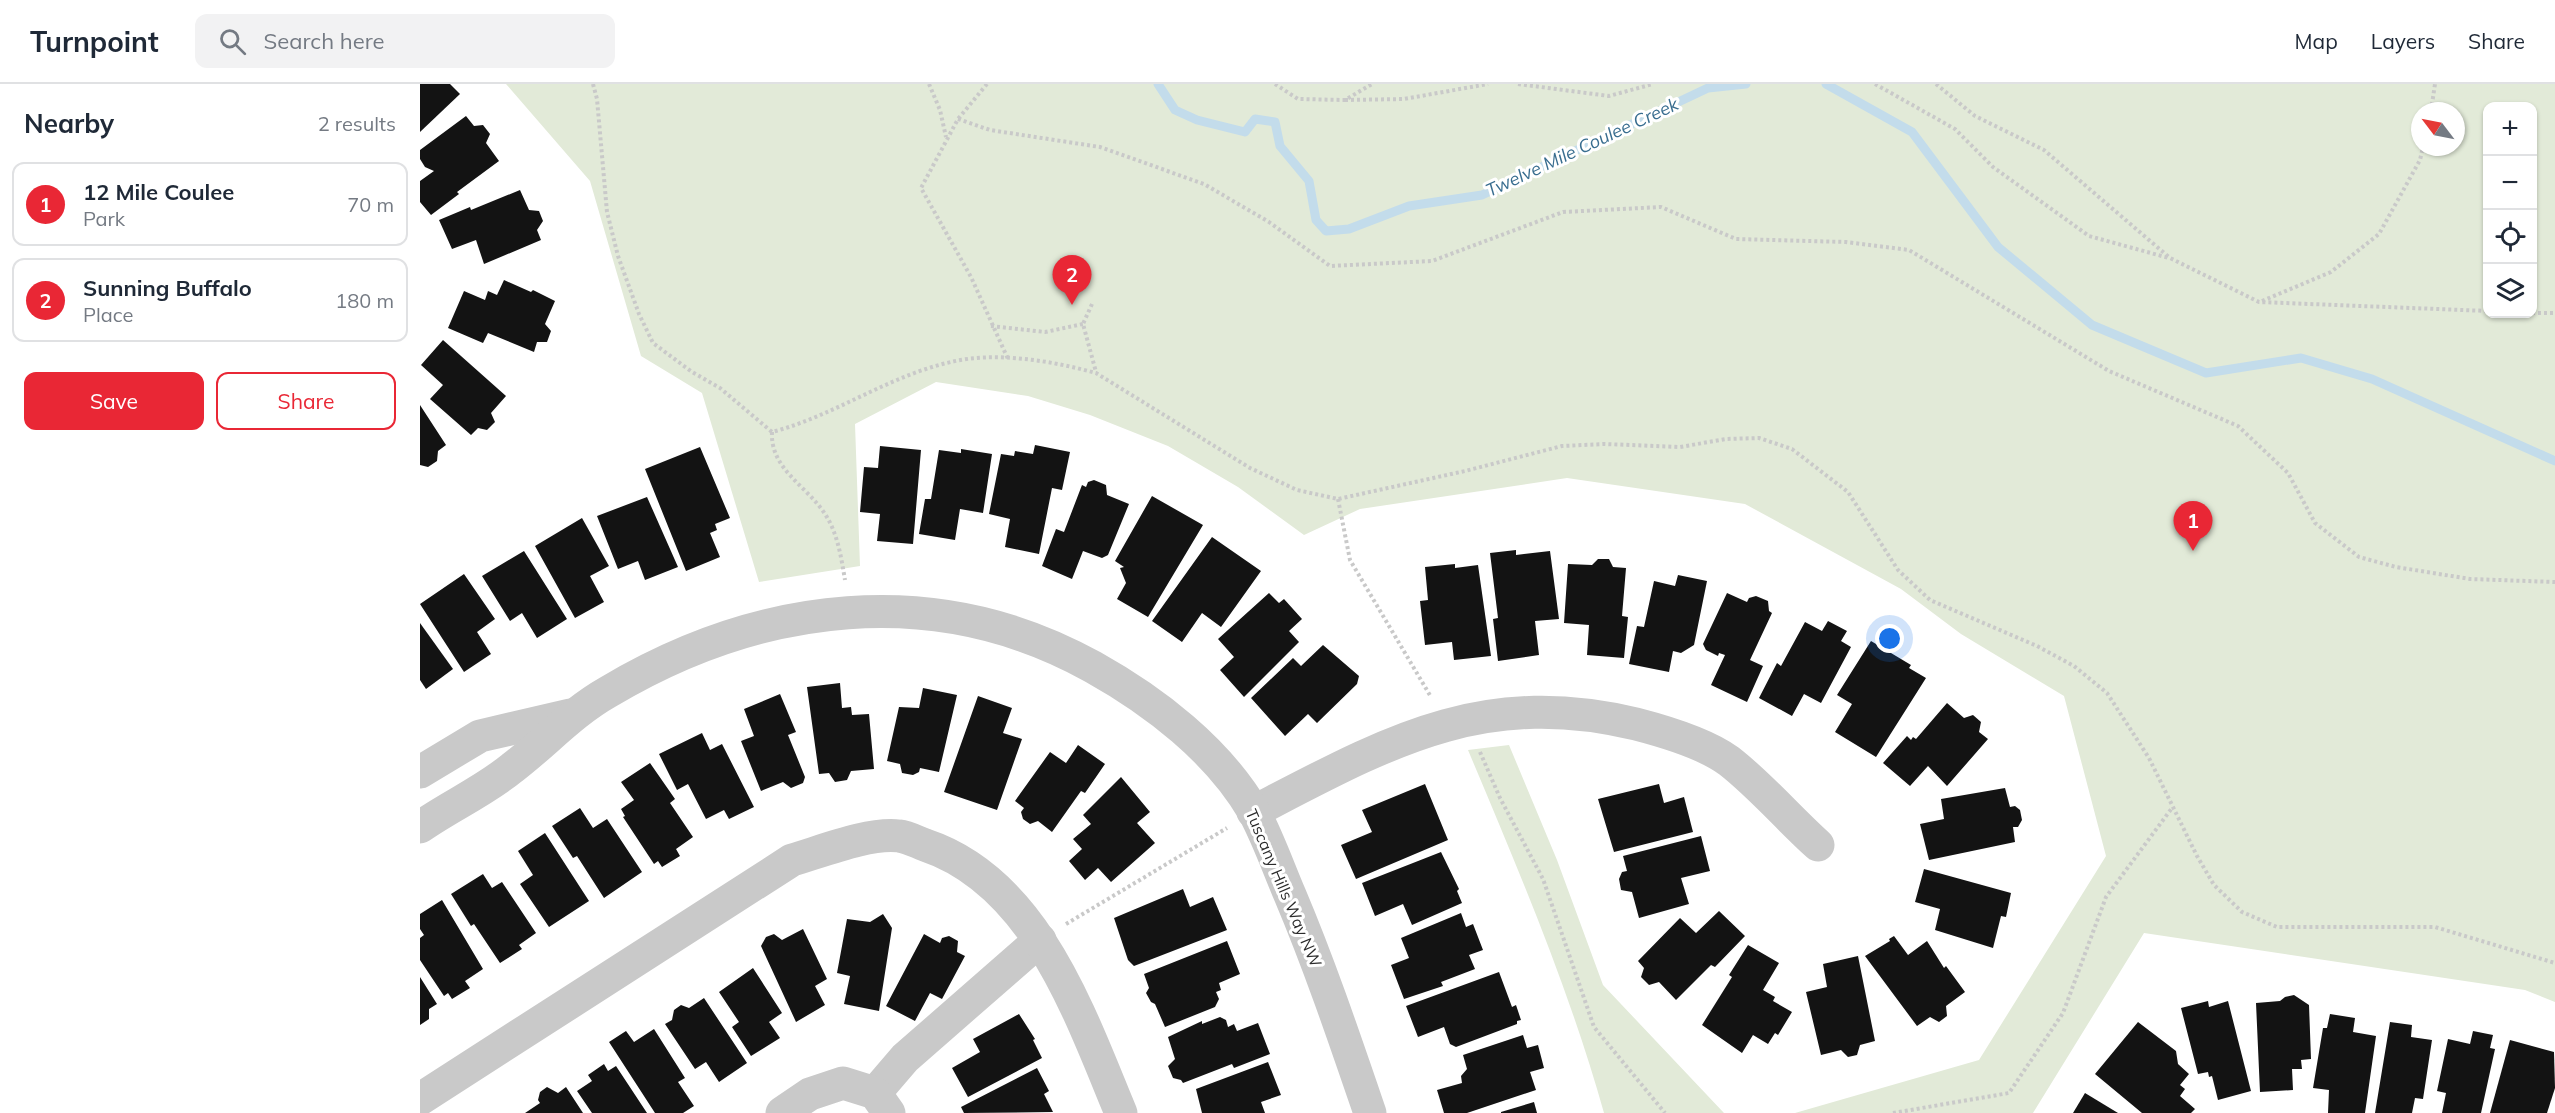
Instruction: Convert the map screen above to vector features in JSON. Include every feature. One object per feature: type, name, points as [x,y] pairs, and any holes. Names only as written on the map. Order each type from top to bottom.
[{"type":"street","name":"Tuscany Hills Way NW","points":[[423,818],[512,769],[572,715],[645,671],[684,653],[766,626],[851,610],[898,611],[945,616],[991,626],[1036,640],[1078,659],[1119,682],[1158,709],[1194,740],[1226,774],[1253,812],[1299,917],[1370,1113]]},
{"type":"street","points":[[1253,812],[1389,743],[1453,722],[1492,715],[1574,713],[1653,728],[1728,760],[1818,845]]},
{"type":"street","name":"Tuscany Hills Way NW","points":[[420,772],[480,736],[572,715]]},
{"type":"street","points":[[420,1099],[792,860],[852,841],[898,836],[944,851],[990,881],[1040,940],[1077,1007],[1121,1113]]},
{"type":"street","points":[[782,1113],[810,1094],[843,1083],[882,1103],[905,1058],[1040,940]]},
{"type":"path","points":[[593,84],[597,99],[607,212],[622,266],[639,314],[653,343],[692,372],[720,388],[772,432],[775,456],[779,464],[814,500],[835,531],[851,610]]},
{"type":"path","points":[[929,84],[940,110],[946,138]]},
{"type":"path","points":[[987,84],[958,119],[921,188],[971,277],[991,326],[1008,359]]},
{"type":"path","points":[[1275,84],[1298,99],[1345,100],[1404,99],[1488,84]]},
{"type":"path","points":[[1345,100],[1372,84]]},
{"type":"path","points":[[1518,84],[1609,96],[1653,84]]},
{"type":"path","points":[[1875,84],[1955,129],[1993,168],[2089,236],[2170,258],[2259,303],[2483,311]]},
{"type":"path","points":[[1936,84],[1975,116],[2044,150],[2170,258]]},
{"type":"path","points":[[2432,102],[2434,84]]},
{"type":"path","points":[[958,119],[990,130],[1100,147],[1204,184],[1269,222],[1330,266],[1432,261],[1563,212],[1661,207],[1736,239],[1846,242],[1909,250],[2109,371],[2238,426],[2288,474],[2315,523],[2359,557],[2396,567],[2470,579],[2555,582]]},
{"type":"path","points":[[2259,303],[2331,272],[2379,234],[2421,156]]},
{"type":"path","points":[[1092,304],[1083,324],[1096,373]]},
{"type":"path","points":[[2537,313],[2555,313]]},
{"type":"path","points":[[991,326],[1045,332],[1083,324]]},
{"type":"path","points":[[772,432],[804,423],[922,371],[970,358],[1008,359],[1074,367],[1096,373],[1250,468],[1297,490],[1338,499],[1465,471],[1562,446],[1605,444],[1680,447],[1726,439],[1759,438],[1792,449],[1848,492],[1898,570],[1930,600],[2037,646],[2074,666],[2108,693],[2149,758],[2172,808],[2214,885],[2242,912],[2277,927],[2435,927],[2555,963]]},
{"type":"path","points":[[1338,499],[1350,560],[1430,696],[1480,753],[1500,798],[1543,879],[1594,1027],[1665,1113]]},
{"type":"path","points":[[1893,1113],[2009,1093],[2062,1013],[2106,897],[2172,808]]},
{"type":"path","points":[[1040,940],[1253,812]]},
{"type":"green space","points":[[506,84],[2555,84],[2555,1002],[2525,990],[2144,933],[2033,1113],[1795,1113],[1979,1060],[2106,856],[2064,696],[1961,634],[1901,589],[1745,504],[1567,478],[1360,509],[1304,535],[1238,487],[1168,446],[1090,415],[1028,396],[936,382],[855,424],[860,566],[759,582],[702,393],[641,356],[590,181]]},
{"type":"green space","points":[[1509,745],[1557,860],[1603,985],[1724,1113],[1604,1113],[1559,975],[1468,750]]},
{"type":"building","points":[[420,84],[450,84],[460,94],[420,132]]},
{"type":"building","points":[[466,116],[474,126],[483,125],[490,134],[486,143],[499,161],[457,192],[459,194],[431,215],[420,202],[420,181],[434,171],[425,167],[420,159],[420,150]]},
{"type":"building","points":[[520,190],[529,210],[539,211],[543,221],[537,230],[541,240],[484,264],[476,240],[452,249],[439,220]]},
{"type":"building","points":[[504,280],[555,301],[545,324],[551,331],[547,342],[537,342],[534,352],[488,333],[483,343],[448,328],[464,291],[485,300],[488,291],[497,295]]},
{"type":"building","points":[[443,340],[506,396],[491,413],[495,422],[487,430],[478,428],[471,435],[430,399],[443,385],[421,365]]},
{"type":"building","points":[[420,405],[446,445],[438,451],[437,461],[428,467],[420,465]]},
{"type":"building","points":[[1035,445],[1070,452],[1062,490],[1052,488],[1039,554],[1005,547],[1010,519],[989,514],[1001,454],[1014,456],[1015,451],[1033,454]]},
{"type":"building","points":[[880,446],[921,450],[913,544],[877,541],[880,514],[860,512],[864,467],[878,468]]},
{"type":"building","points":[[700,447],[730,518],[715,524],[717,530],[710,533],[720,557],[686,571],[645,469]]},
{"type":"building","points":[[961,449],[992,454],[983,513],[960,509],[955,540],[919,534],[925,499],[931,499],[939,450],[961,453]]},
{"type":"building","points":[[1094,480],[1106,485],[1107,495],[1129,504],[1108,555],[1102,558],[1083,551],[1072,579],[1042,566],[1056,529],[1064,532],[1082,485],[1086,487],[1088,482]]},
{"type":"building","points":[[1152,496],[1203,525],[1148,617],[1117,599],[1126,583],[1120,568],[1124,567],[1115,561]]},
{"type":"building","points":[[647,497],[678,567],[645,580],[638,561],[618,569],[597,516]]},
{"type":"building","points":[[582,518],[609,566],[590,576],[604,602],[575,618],[535,546]]},
{"type":"building","points":[[1212,537],[1261,571],[1221,627],[1202,613],[1182,642],[1152,621]]},
{"type":"building","points":[[1516,550],[1516,555],[1550,551],[1559,619],[1535,621],[1539,655],[1498,661],[1493,619],[1498,618],[1490,553]]},
{"type":"building","points":[[524,551],[567,619],[537,638],[522,613],[510,621],[482,576]]},
{"type":"building","points":[[1598,559],[1609,559],[1613,567],[1626,568],[1622,616],[1628,617],[1624,658],[1587,655],[1589,625],[1564,623],[1568,564],[1592,565]]},
{"type":"building","points":[[1455,564],[1455,568],[1478,565],[1491,656],[1454,660],[1452,642],[1425,645],[1420,601],[1428,600],[1425,567]]},
{"type":"building","points":[[464,574],[495,619],[477,632],[491,654],[464,672],[420,604]]},
{"type":"building","points":[[1678,575],[1707,581],[1694,645],[1681,653],[1673,651],[1669,672],[1629,664],[1637,626],[1644,627],[1654,581],[1675,586]]},
{"type":"building","points":[[1269,593],[1279,603],[1284,599],[1302,619],[1289,631],[1299,642],[1244,697],[1220,670],[1234,657],[1218,639]]},
{"type":"building","points":[[1727,593],[1747,602],[1749,598],[1756,596],[1768,601],[1769,611],[1772,613],[1750,660],[1763,666],[1747,702],[1711,685],[1725,655],[1719,653],[1718,656],[1706,650],[1703,644]]},
{"type":"building","points":[[1828,621],[1847,631],[1841,641],[1851,647],[1821,703],[1804,694],[1792,716],[1759,698],[1777,663],[1781,666],[1805,622],[1822,631]]},
{"type":"building","points":[[420,623],[453,669],[426,689],[420,680]]},
{"type":"building","points":[[1871,641],[1911,665],[1909,668],[1926,678],[1876,757],[1835,732],[1852,704],[1837,695]]},
{"type":"building","points":[[1323,645],[1359,676],[1357,684],[1317,723],[1308,714],[1285,736],[1251,698],[1293,658],[1301,666]]},
{"type":"building","points":[[840,683],[842,708],[851,707],[852,715],[869,714],[874,769],[851,771],[847,780],[835,782],[829,773],[819,774],[807,687]]},
{"type":"building","points":[[923,688],[957,695],[939,772],[920,768],[919,772],[913,775],[902,773],[900,764],[887,761],[899,707],[919,708]]},
{"type":"building","points":[[780,694],[796,732],[788,735],[805,777],[803,783],[791,788],[783,782],[761,791],[741,741],[754,736],[744,709]]},
{"type":"building","points":[[978,696],[1012,708],[1003,733],[1022,739],[997,810],[944,792]]},
{"type":"building","points":[[1947,703],[1964,718],[1973,715],[1981,722],[1979,732],[1988,739],[1947,786],[1928,766],[1910,786],[1883,763],[1907,736],[1911,740],[1913,737],[1916,739]]},
{"type":"building","points":[[702,733],[710,750],[722,744],[754,807],[729,819],[724,810],[706,819],[688,784],[677,790],[659,754]]},
{"type":"building","points":[[1078,745],[1105,764],[1085,793],[1081,791],[1052,832],[1038,821],[1030,824],[1023,819],[1021,812],[1024,808],[1015,801],[1050,752],[1066,763]]},
{"type":"building","points":[[650,763],[675,799],[670,803],[693,837],[676,849],[680,856],[662,867],[658,861],[654,864],[623,817],[625,816],[621,809],[634,800],[621,782]]},
{"type":"building","points":[[1121,777],[1150,812],[1137,823],[1155,843],[1111,882],[1098,868],[1085,880],[1069,861],[1082,849],[1073,839],[1091,824],[1083,815]]},
{"type":"building","points":[[1425,784],[1448,840],[1356,879],[1341,845],[1372,832],[1362,810]]},
{"type":"building","points":[[1659,784],[1664,803],[1684,797],[1693,832],[1614,852],[1598,799]]},
{"type":"building","points":[[2005,788],[2010,807],[2015,806],[2020,810],[2022,820],[2018,827],[2013,827],[2015,842],[1929,860],[1920,824],[1944,819],[1941,799]]},
{"type":"building","points":[[580,808],[593,828],[607,819],[642,872],[604,898],[577,856],[573,858],[552,826]]},
{"type":"building","points":[[545,833],[589,901],[549,927],[520,884],[533,875],[518,851]]},
{"type":"building","points":[[1701,836],[1710,871],[1681,878],[1689,904],[1639,918],[1632,892],[1621,890],[1619,879],[1622,872],[1627,871],[1623,856]]},
{"type":"building","points":[[1441,852],[1459,889],[1457,891],[1462,903],[1412,925],[1403,904],[1375,916],[1362,883]]},
{"type":"building","points":[[1924,869],[2011,893],[2006,917],[2001,916],[1993,948],[1935,930],[1940,909],[1915,902]]},
{"type":"building","points":[[483,874],[492,888],[502,882],[536,933],[519,945],[522,949],[500,963],[474,924],[471,926],[451,894]]},
{"type":"building","points":[[1183,889],[1190,907],[1213,897],[1227,930],[1134,966],[1128,960],[1114,918]]},
{"type":"building","points":[[442,900],[483,969],[465,981],[470,988],[452,999],[448,993],[444,996],[420,960],[420,938],[424,935],[420,929],[420,914]]},
{"type":"building","points":[[1719,911],[1745,936],[1715,967],[1711,965],[1676,1000],[1659,982],[1649,985],[1641,977],[1644,968],[1638,961],[1680,918],[1696,933]]},
{"type":"building","points":[[1461,913],[1466,927],[1473,924],[1483,950],[1469,955],[1475,969],[1441,982],[1443,986],[1404,999],[1391,965],[1409,958],[1401,938]]},
{"type":"building","points":[[883,914],[892,928],[879,1011],[844,1004],[850,976],[837,973],[847,919],[870,922]]},
{"type":"building","points":[[803,929],[827,979],[815,986],[825,1005],[796,1022],[761,946],[766,937],[774,934],[782,940]]},
{"type":"building","points":[[924,934],[940,943],[942,938],[949,936],[958,941],[957,952],[965,956],[942,999],[930,993],[915,1021],[886,1006]]},
{"type":"building","points":[[1894,936],[1908,955],[1927,941],[1944,968],[1946,966],[1965,992],[1946,1006],[1947,1016],[1939,1022],[1930,1017],[1917,1026],[1865,956],[1890,941],[1889,939]]},
{"type":"building","points":[[1227,941],[1240,974],[1219,983],[1221,990],[1216,992],[1219,999],[1215,1007],[1165,1027],[1155,1004],[1151,1002],[1146,993],[1149,988],[1144,974]]},
{"type":"building","points":[[1748,945],[1779,963],[1763,990],[1775,997],[1773,1001],[1792,1012],[1778,1035],[1775,1033],[1768,1044],[1753,1035],[1742,1053],[1702,1025],[1732,977],[1729,975]]},
{"type":"building","points":[[1858,956],[1875,1041],[1860,1045],[1857,1055],[1848,1057],[1841,1050],[1821,1055],[1806,992],[1827,987],[1823,964]]},
{"type":"building","points":[[753,968],[782,1013],[769,1022],[780,1038],[751,1056],[732,1027],[739,1022],[719,992]]},
{"type":"building","points":[[1499,972],[1512,1007],[1516,1005],[1521,1020],[1517,1021],[1517,1024],[1456,1047],[1450,1044],[1444,1027],[1418,1037],[1406,1006]]},
{"type":"building","points":[[420,977],[437,1004],[429,1009],[429,1019],[420,1025]]},
{"type":"building","points":[[2294,995],[2309,1005],[2311,1059],[2301,1060],[2302,1069],[2292,1069],[2293,1090],[2260,1092],[2256,1003],[2280,1001]]},
{"type":"building","points":[[704,998],[747,1063],[719,1082],[706,1062],[695,1069],[665,1024],[672,1020],[674,1010],[681,1005],[689,1008]]},
{"type":"building","points":[[2208,1001],[2209,1007],[2228,1001],[2251,1091],[2218,1100],[2212,1076],[2209,1077],[2208,1072],[2198,1074],[2181,1008]]},
{"type":"building","points":[[1019,1014],[1035,1039],[1033,1040],[1042,1058],[968,1097],[952,1068],[980,1052],[973,1039]]},
{"type":"building","points":[[2330,1014],[2355,1018],[2353,1032],[2376,1036],[2365,1113],[2328,1113],[2329,1090],[2313,1088],[2323,1028],[2327,1028]]},
{"type":"building","points":[[1220,1017],[1226,1020],[1228,1027],[1234,1024],[1237,1031],[1258,1023],[1270,1054],[1234,1068],[1232,1064],[1183,1083],[1173,1078],[1168,1066],[1175,1059],[1168,1037],[1202,1021],[1202,1024]]},
{"type":"building","points":[[2138,1022],[2176,1051],[2178,1064],[2189,1074],[2180,1085],[2185,1089],[2180,1096],[2195,1109],[2191,1113],[2142,1113],[2095,1074]]},
{"type":"building","points":[[2390,1022],[2412,1025],[2411,1037],[2432,1040],[2423,1099],[2415,1098],[2412,1113],[2375,1113]]},
{"type":"building","points":[[654,1029],[685,1078],[678,1082],[694,1106],[683,1113],[655,1113],[609,1042],[626,1031],[634,1042]]},
{"type":"building","points":[[2473,1031],[2493,1035],[2490,1048],[2495,1049],[2481,1113],[2442,1113],[2446,1093],[2437,1091],[2448,1039],[2470,1044]]},
{"type":"building","points":[[1523,1035],[1527,1048],[1538,1045],[1544,1068],[1530,1072],[1536,1090],[1467,1113],[1444,1113],[1437,1090],[1462,1083],[1461,1076],[1467,1069],[1463,1055]]},
{"type":"building","points":[[2510,1040],[2554,1052],[2555,1088],[2547,1113],[2490,1113]]},
{"type":"building","points":[[1268,1062],[1281,1095],[1261,1102],[1265,1113],[1202,1113],[1196,1089]]},
{"type":"building","points":[[604,1064],[608,1071],[616,1066],[647,1113],[592,1113],[577,1091],[592,1081],[588,1075]]},
{"type":"building","points":[[1037,1068],[1049,1091],[1044,1094],[1053,1112],[964,1113],[961,1107]]},
{"type":"building","points":[[547,1087],[558,1093],[566,1087],[583,1113],[525,1113],[540,1103],[538,1100],[540,1092]]},
{"type":"building","points":[[2085,1093],[2118,1113],[2073,1113]]},
{"type":"building","points":[[1534,1102],[1537,1113],[1501,1113],[1501,1112]]},
{"type":"waterway","name":"Twelve Mile Coulee Creek","points":[[1158,84],[1175,110],[1197,120],[1245,132],[1255,119],[1275,122],[1280,146],[1309,181],[1316,220],[1326,231],[1349,229],[1409,206],[1482,195],[1708,88],[1746,84]]},
{"type":"waterway","name":"Twelve Mile Coulee Creek","points":[[1826,84],[1912,132],[1998,247],[2092,325],[2206,373],[2301,358],[2372,379],[2555,461]]},
{"type":"place","name":"Sunning Buffalo","points":[[1072,305]]},
{"type":"place","name":"12 Mile Coulee","points":[[2193,551]]}]
